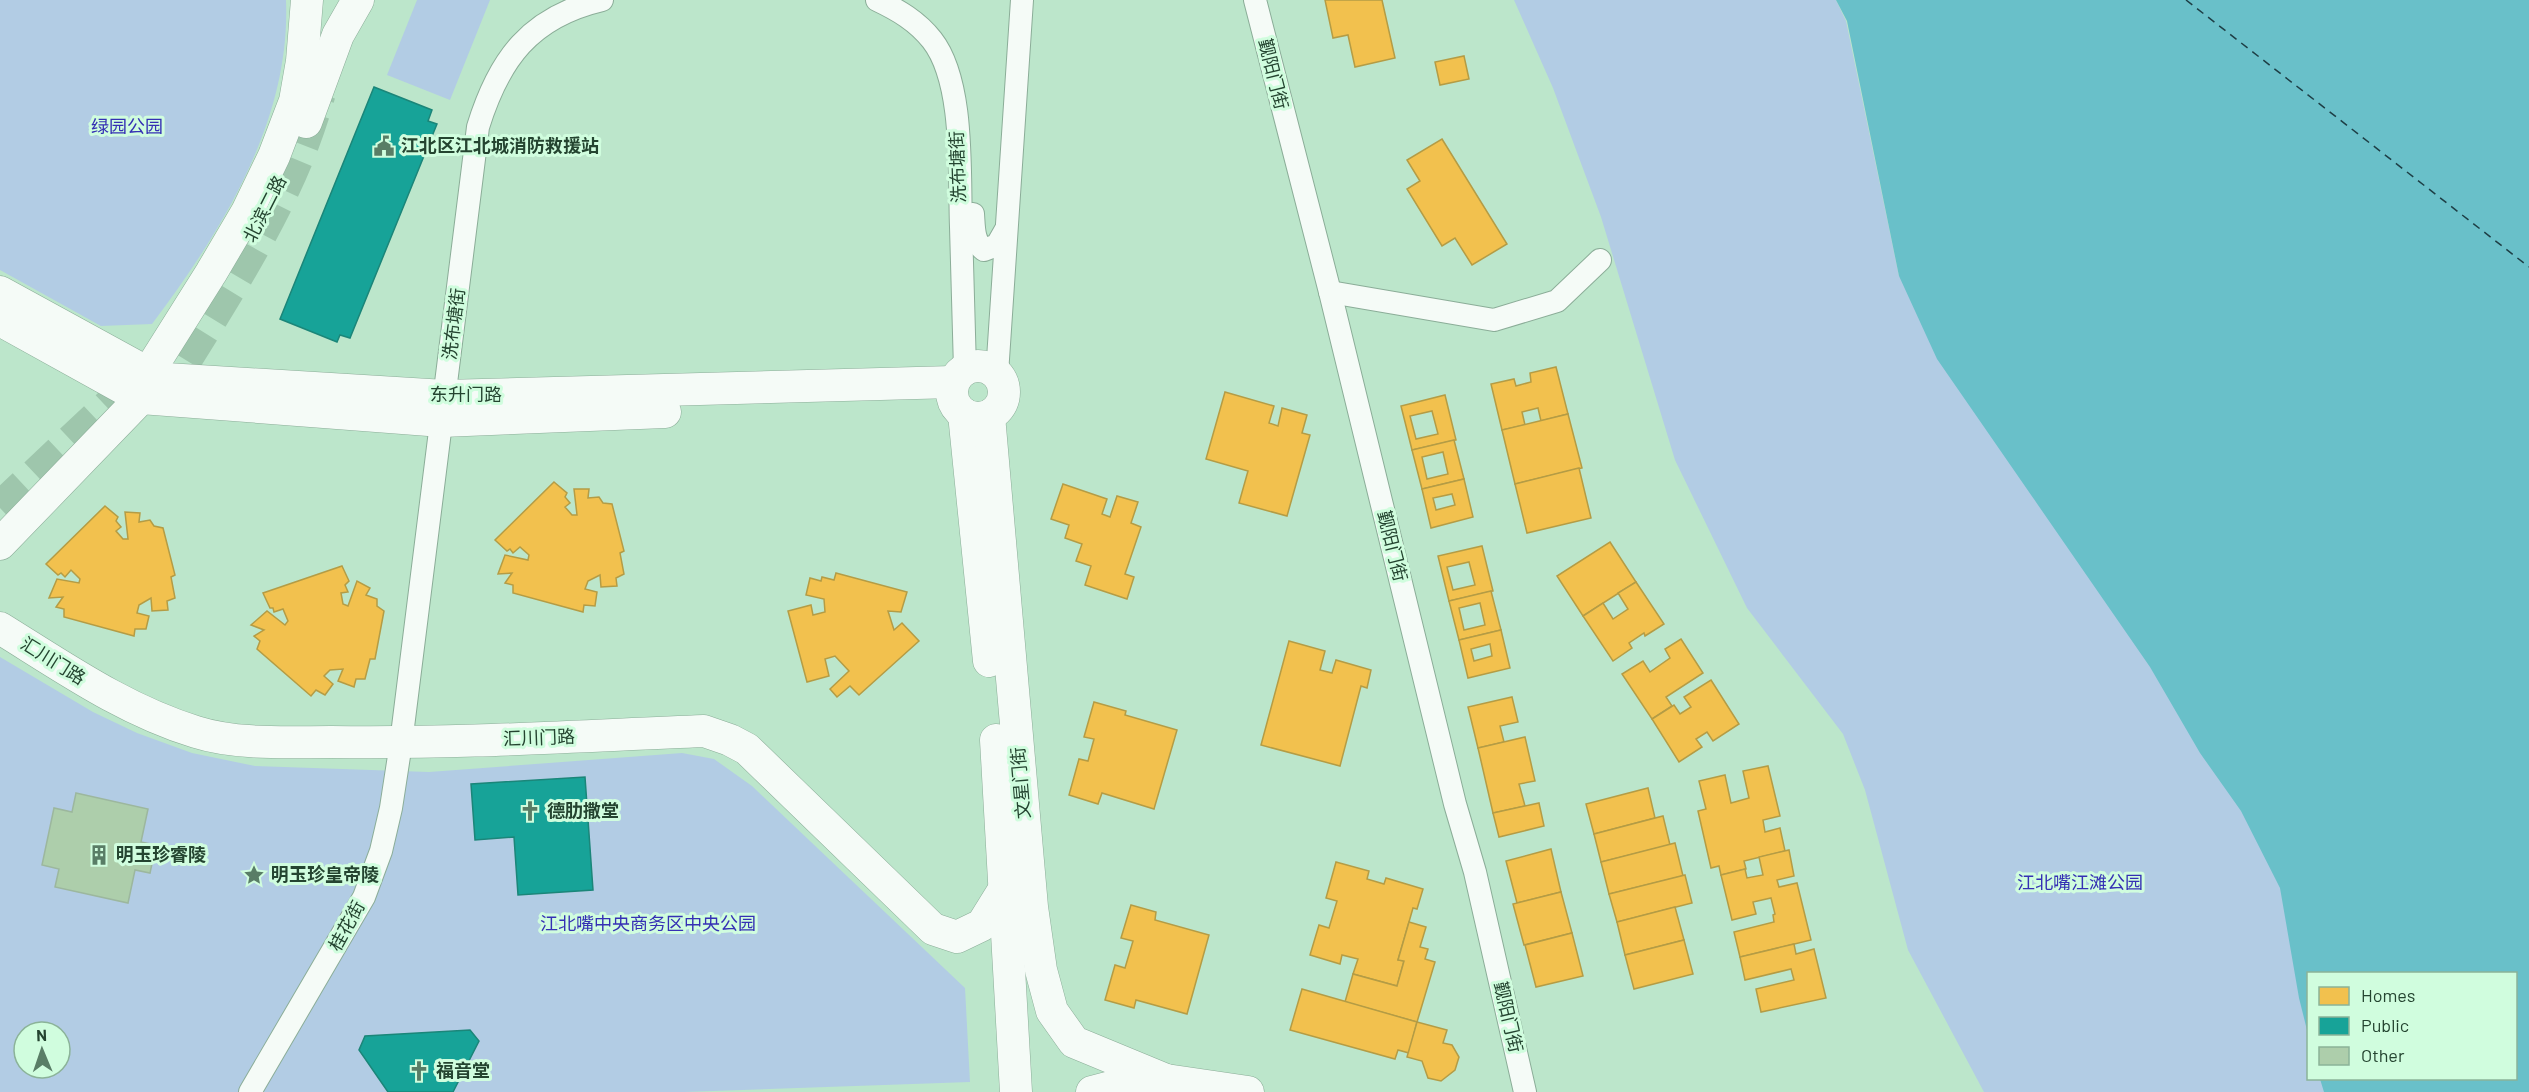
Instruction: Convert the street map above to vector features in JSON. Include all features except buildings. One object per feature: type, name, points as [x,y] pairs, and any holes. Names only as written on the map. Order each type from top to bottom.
[{"type":"street","name":"北滨二路","points":[[152,383],[211,273],[247,212],[274,156],[295,101],[302,61],[307,0]]},
{"type":"street","name":"北滨二路","points":[[0,544],[152,383],[228,279],[264,214],[313,105],[338,34],[358,0]]},
{"type":"street","name":"洗布塘街","points":[[401,743],[478,127],[489,93],[504,63],[525,39],[561,15],[581,5],[602,0]]},
{"type":"street","name":"洗布塘街","points":[[877,0],[902,12],[932,40],[949,75],[955,105],[959,154],[965,396]]},
{"type":"street","points":[[965,396],[996,411],[1004,397],[1002,381],[997,374],[1022,0]]},
{"type":"street","name":"觐阳门街","points":[[1255,0],[1330,292],[1455,804],[1475,872],[1525,1092]]},
{"type":"street","points":[[959,154],[972,202],[975,238],[979,246],[984,250],[992,249],[1005,231]]},
{"type":"street","points":[[1330,292],[1494,320],[1557,302],[1600,260]]},
{"type":"street","name":"东升门路","points":[[0,292],[152,383]]},
{"type":"street","name":"东升门路","points":[[0,320],[152,383],[444,409],[965,396],[982,366],[997,374]]},
{"type":"street","name":"文星门街","points":[[965,396],[995,722],[1016,1092]]},
{"type":"street","name":"文星门街","points":[[965,396],[1041,970],[1052,1011],[1074,1042],[1166,1080]]},
{"type":"street","name":"汇川门路","points":[[0,628],[102,692],[148,714],[198,733],[252,741],[401,743],[704,731],[747,749],[933,929],[957,937],[982,925],[1005,888]]},
{"type":"street","name":"桂花街","points":[[249,1092],[364,897],[381,851],[391,808],[401,743]]},
{"type":"street","points":[[1092,1092],[1111,1087],[1166,1080],[1248,1092]]},
{"type":"green space","name":"绿园公园","points":[[0,0],[286,0],[285,45],[277,88],[264,131],[247,172],[226,212],[203,251],[152,324],[101,326],[0,270]]},
{"type":"green space","points":[[417,0],[490,0],[450,100],[387,75]]},
{"type":"green space","name":"江北嘴江滩公园","points":[[1514,0],[1836,0],[1846,21],[1899,276],[1959,326],[2297,903],[2308,972],[2307,1080],[2410,1080],[2416,1092],[1984,1092],[1908,950],[1865,790],[1843,734],[1747,608],[1675,460],[1601,217],[1553,88]]},
{"type":"green space","name":"江北嘴中央商务区中央公园","points":[[0,657],[93,712],[137,733],[192,753],[255,766],[429,772],[682,753],[714,759],[752,786],[965,988],[970,1082],[684,1092],[0,1092]]},
{"type":"water","points":[[1836,0],[2529,0],[2529,1092],[2324,1092],[2320,1080],[2517,1080],[2517,972],[2307,972],[2307,1030],[2299,998],[2280,888],[2241,811],[2200,753],[2150,667],[1937,359],[1899,276],[1847,21]]},
{"type":"ferry route","points":[[2186,0],[2529,267]]},
{"type":"tunnel","points":[[157,399],[167,390],[254,247],[291,172],[319,94]]},
{"type":"tunnel","points":[[0,508],[138,378],[144,369]]},
{"type":"place","name":"江北区江北城消防救援站","points":[[384,146]]},
{"type":"place","name":"德肋撒堂","points":[[530,811]]},
{"type":"place","name":"明玉珍睿陵","points":[[99,855]]},
{"type":"place","name":"明玉珍皇帝陵","points":[[254,875]]},
{"type":"place","name":"福音堂","points":[[419,1071]]}]
